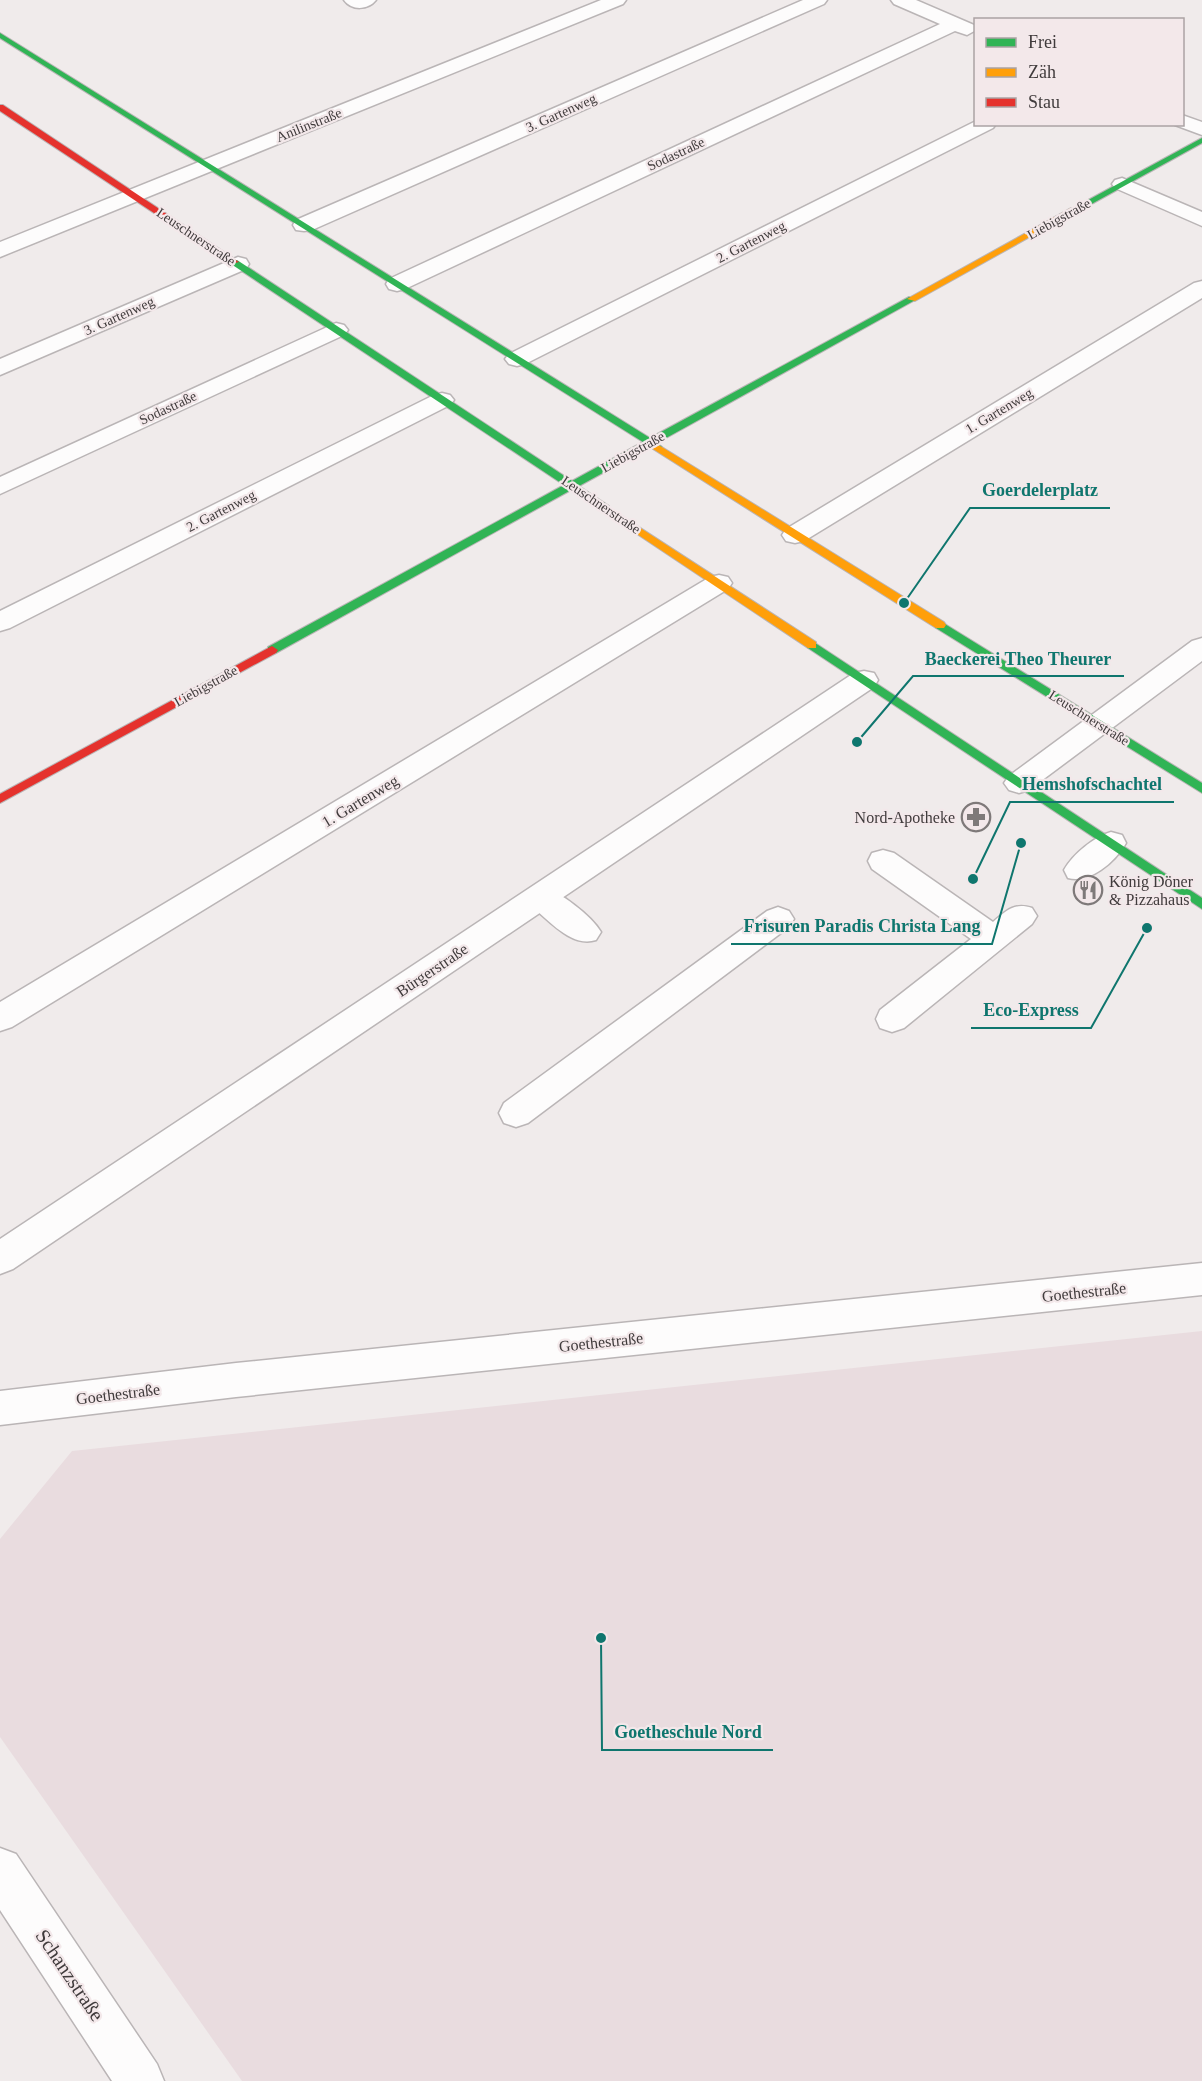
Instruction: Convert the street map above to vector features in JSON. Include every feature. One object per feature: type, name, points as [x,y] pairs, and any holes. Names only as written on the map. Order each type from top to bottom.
[{"type":"street","points":[[353,0],[359,3],[367,0]]},
{"type":"street","name":"Anilinstraße","points":[[0,250],[617,0]]},
{"type":"street","name":"3. Gartenweg","points":[[304,225],[818,0]]},
{"type":"street","points":[[900,0],[974,33]]},
{"type":"street","name":"Sodastraße","points":[[397,284],[955,24]]},
{"type":"street","name":"Leuschnerstraße","points":[[0,35],[1202,789]]},
{"type":"street","name":"Leuschnerstraße","points":[[0,107],[1202,904]]},
{"type":"street","points":[[1184,122],[1202,129]]},
{"type":"street","name":"2. Gartenweg","points":[[517,359],[982,126]]},
{"type":"street","name":"Liebigstraße","points":[[0,799],[1202,140]]},
{"type":"street","points":[[1122,184],[1202,220]]},
{"type":"street","name":"3. Gartenweg","points":[[0,368],[238,264]]},
{"type":"street","name":"1. Gartenweg","points":[[795,535],[1202,288]]},
{"type":"street","name":"Sodastraße","points":[[0,486],[336,330]]},
{"type":"street","name":"2. Gartenweg","points":[[0,622],[442,400]]},
{"type":"street","name":"1. Gartenweg","points":[[0,1018],[719,583]]},
{"type":"street","points":[[1019,783],[1202,647]]},
{"type":"street","name":"Bürgerstraße","points":[[0,1258],[864,680]]},
{"type":"street","points":[[1079,870],[1111,843]]},
{"type":"street","points":[[883,861],[993,938]]},
{"type":"street","points":[[541,897],[585,932]]},
{"type":"street","points":[[892,1019],[1021,916]]},
{"type":"street","points":[[516,1113],[659,991],[778,920]]},
{"type":"street","name":"Goethestraße","points":[[0,1408],[259,1377],[1202,1279]]},
{"type":"street","name":"Schanzstraße","points":[[0,1870],[140,2081]]},
{"type":"shaded area","points":[[1202,1331],[1202,2081],[242,2081],[0,1737],[0,1539],[72,1451]]},
{"type":"traffic: fast","points":[[0,35],[657,447]]},
{"type":"traffic: fast","points":[[1074,210],[1202,140]]},
{"type":"traffic: fast","points":[[234,262],[605,508]]},
{"type":"traffic: fast","points":[[272,650],[912,299]]},
{"type":"traffic: fast","points":[[940,625],[1202,789]]},
{"type":"traffic: fast","points":[[812,645],[1202,904]]},
{"type":"traffic: slow","points":[[912,299],[1074,210]]},
{"type":"traffic: slow","points":[[657,447],[940,625]]},
{"type":"traffic: slow","points":[[605,508],[812,645]]},
{"type":"traffic: jam","points":[[0,107],[234,262]]},
{"type":"traffic: jam","points":[[0,799],[272,650]]},
{"type":"place","name":"Goerdelerplatz","points":[[904,603]]},
{"type":"place","name":"Baeckerei Theo Theurer","points":[[857,742]]},
{"type":"place","name":"Nord-Apotheke","points":[[976,817]]},
{"type":"place","name":"Frisuren Paradis Christa Lang","points":[[1021,843]]},
{"type":"place","name":"Hemshofschachtel","points":[[973,879]]},
{"type":"place","name":"König Döner & Pizzahaus","points":[[1088,890]]},
{"type":"place","name":"Eco-Express","points":[[1147,928]]},
{"type":"place","name":"Goetheschule Nord","points":[[601,1638]]}]
